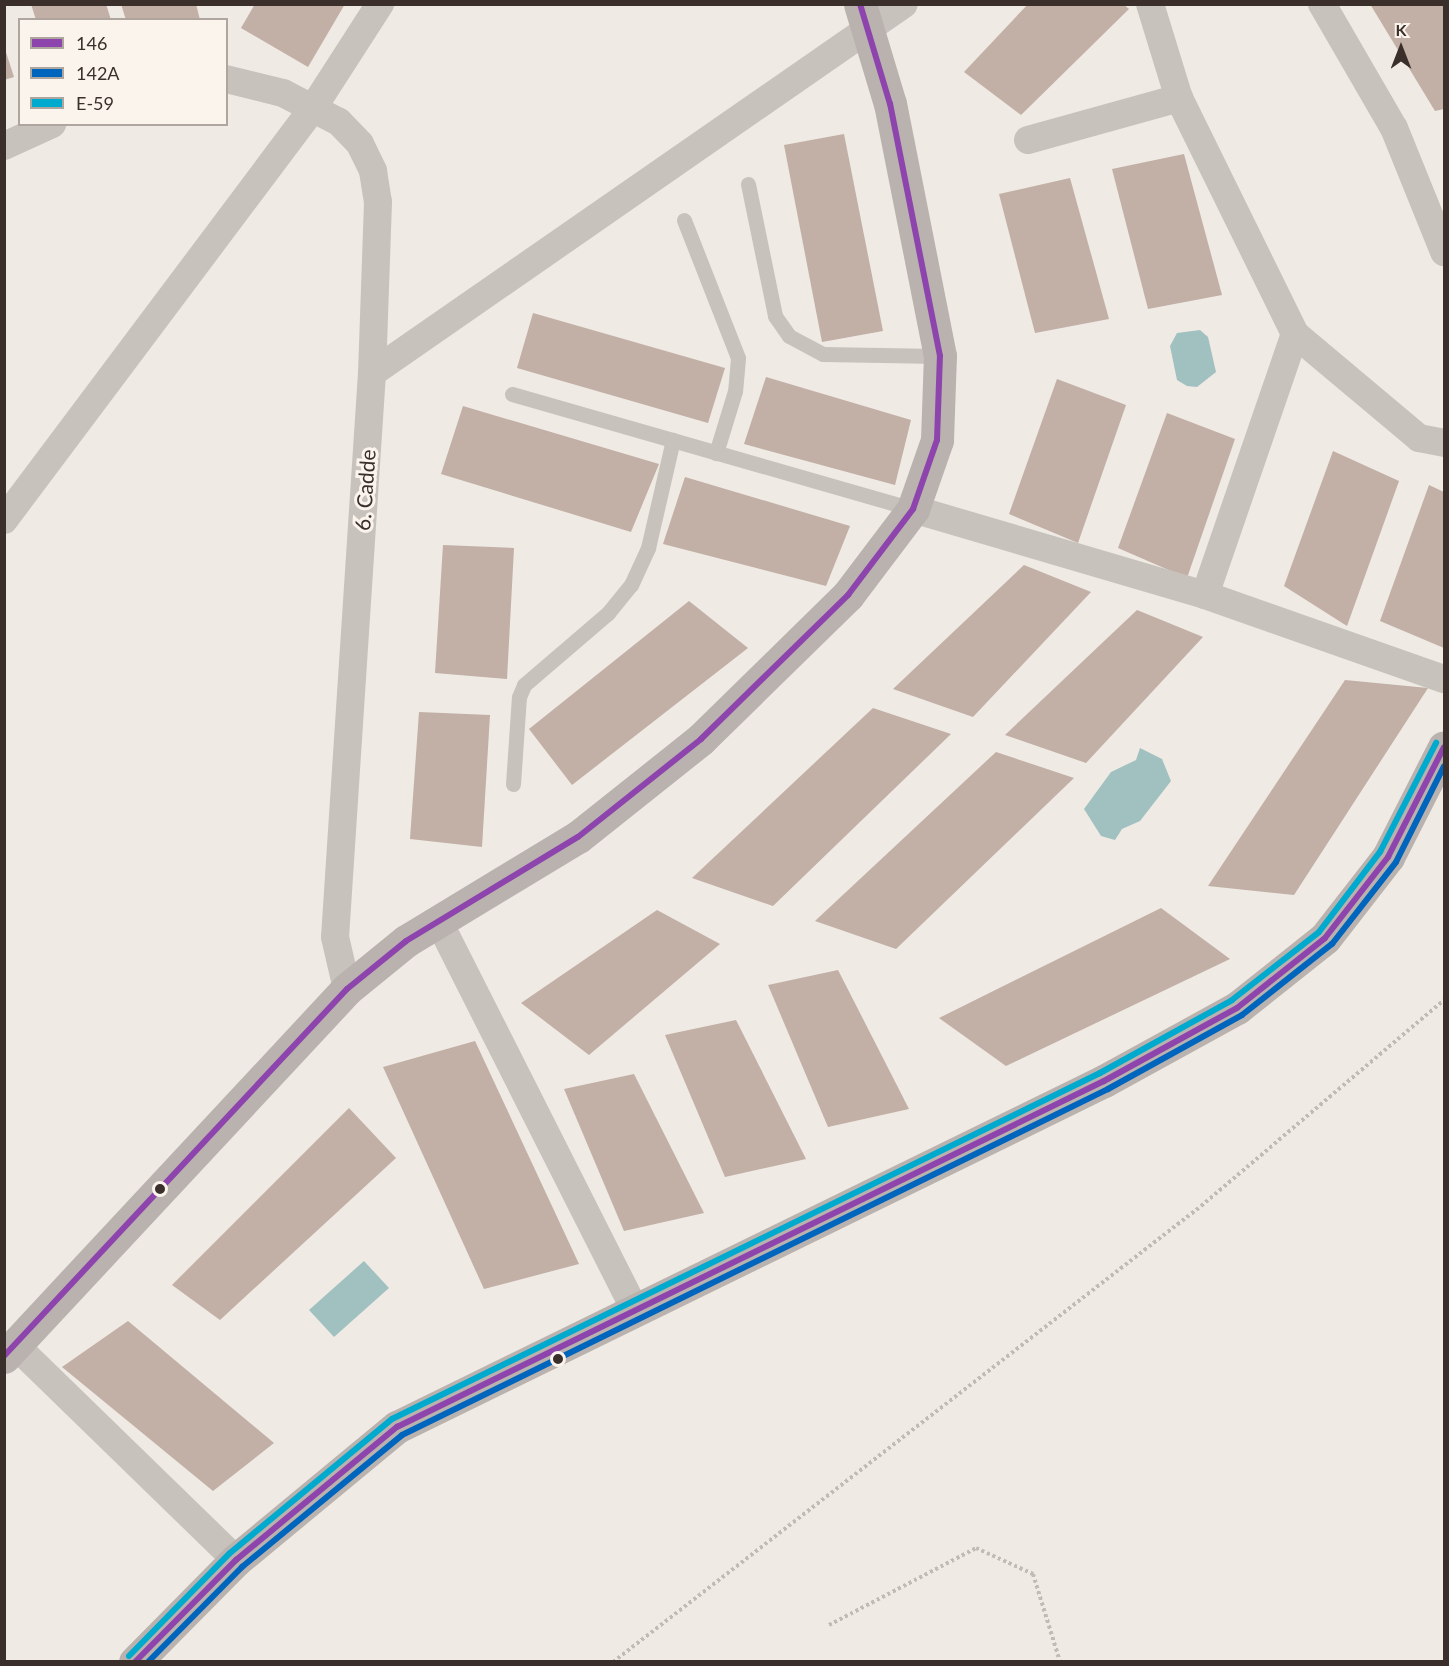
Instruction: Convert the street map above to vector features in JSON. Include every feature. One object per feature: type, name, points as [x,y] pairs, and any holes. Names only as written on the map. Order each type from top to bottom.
[{"type":"street","points":[[4,520],[314,108],[380,4]]},
{"type":"street","points":[[372,373],[864,17],[904,4]]},
{"type":"street","points":[[1150,4],[1179,98],[1295,334],[1419,438],[1444,443]]},
{"type":"street","points":[[1322,4],[1394,128],[1444,252]]},
{"type":"street","points":[[236,1560],[10,1351],[346,989],[438,920],[578,837],[701,740],[848,595],[913,509],[937,440],[940,356],[890,104],[864,17]]},
{"type":"street","name":"6. Cadde","points":[[228,79],[283,93],[339,122],[360,144],[374,171],[378,202],[372,373],[335,937],[346,989]]},
{"type":"street","points":[[1028,140],[1179,98]]},
{"type":"street","points":[[4,146],[48,126]]},
{"type":"street","points":[[1205,595],[1295,334]]},
{"type":"street","points":[[913,509],[1205,595],[1444,679]]},
{"type":"street","points":[[135,1662],[236,1560],[397,1427],[634,1308],[1104,1081],[1237,1008],[1325,938],[1388,857],[1444,747]]},
{"type":"street","points":[[438,920],[634,1308]]},
{"type":"lane","points":[[748,184],[775,316],[789,336],[823,354],[940,356]]},
{"type":"lane","points":[[684,220],[738,358],[735,391],[716,453]]},
{"type":"lane","points":[[512,394],[913,509]]},
{"type":"lane","points":[[513,784],[519,697],[524,685],[608,613],[631,585],[648,548],[673,440]]},
{"type":"path","points":[[613,1662],[1201,1206],[1444,1000]]},
{"type":"path","points":[[829,1625],[976,1548],[1034,1574],[1060,1662]]},
{"type":"water","points":[[1200,330],[1208,337],[1216,372],[1197,387],[1187,386],[1177,380],[1170,346],[1177,333]]},
{"type":"water","points":[[1140,748],[1162,759],[1171,781],[1140,821],[1122,829],[1115,840],[1101,836],[1084,809],[1111,772],[1136,760]]},
{"type":"water","points":[[364,1261],[389,1288],[334,1337],[309,1310]]},
{"type":"building","points":[[31,4],[106,4],[110,18],[35,18]]},
{"type":"building","points":[[121,4],[196,4],[200,18],[125,18]]},
{"type":"building","points":[[255,4],[345,4],[308,67],[241,28]]},
{"type":"building","points":[[1028,4],[1123,4],[1129,9],[1021,115],[964,72]]},
{"type":"building","points":[[1370,4],[1444,4],[1444,109],[1435,111]]},
{"type":"building","points":[[4,46],[14,77],[4,80]]},
{"type":"building","points":[[844,134],[883,331],[822,342],[784,145]]},
{"type":"building","points":[[1184,154],[1222,295],[1148,309],[1112,169]]},
{"type":"building","points":[[1070,178],[1109,319],[1035,333],[999,194]]},
{"type":"building","points":[[533,313],[725,368],[708,423],[517,368]]},
{"type":"building","points":[[766,377],[911,420],[895,485],[744,444]]},
{"type":"building","points":[[1057,379],[1126,405],[1078,543],[1009,514]]},
{"type":"building","points":[[463,406],[659,464],[631,532],[441,474]]},
{"type":"building","points":[[1167,413],[1235,439],[1187,578],[1118,548]]},
{"type":"building","points":[[1333,451],[1399,481],[1347,626],[1284,586]]},
{"type":"building","points":[[685,477],[850,526],[826,586],[663,544]]},
{"type":"building","points":[[1429,485],[1444,492],[1444,648],[1380,621]]},
{"type":"building","points":[[443,545],[514,548],[507,679],[435,673]]},
{"type":"building","points":[[1024,565],[1091,592],[973,717],[893,689]]},
{"type":"building","points":[[689,601],[748,648],[572,785],[529,729]]},
{"type":"building","points":[[1137,610],[1203,637],[1086,763],[1005,735]]},
{"type":"building","points":[[1345,680],[1428,688],[1294,895],[1208,886]]},
{"type":"building","points":[[873,708],[951,734],[773,906],[692,878]]},
{"type":"building","points":[[419,712],[490,715],[482,847],[410,839]]},
{"type":"building","points":[[996,752],[1074,778],[896,949],[815,921]]},
{"type":"building","points":[[1161,908],[1230,959],[1006,1066],[939,1018]]},
{"type":"building","points":[[657,910],[720,944],[589,1055],[521,1003]]},
{"type":"building","points":[[838,970],[909,1109],[828,1127],[768,985]]},
{"type":"building","points":[[736,1020],[806,1159],[725,1177],[665,1035]]},
{"type":"building","points":[[475,1041],[579,1264],[484,1289],[383,1067]]},
{"type":"building","points":[[634,1074],[704,1213],[624,1231],[564,1089]]},
{"type":"building","points":[[349,1108],[396,1158],[220,1320],[172,1285]]},
{"type":"building","points":[[128,1321],[274,1443],[213,1491],[62,1367]]},
{"type":"transit line","name":"146","points":[[4,1356],[347,989],[406,941],[578,837],[701,739],[848,595],[913,509],[937,440],[940,356],[890,104],[860,4]]},
{"type":"transit line","name":"E-59","points":[[129,1656],[230,1553],[392,1419],[1100,1073],[1232,1000],[1319,932],[1380,852],[1436,743]]},
{"type":"transit line","name":"146","points":[[135,1662],[236,1560],[397,1427],[1104,1081],[1237,1008],[1325,938],[1388,857],[1444,747]]},
{"type":"transit line","name":"142A","points":[[148,1662],[242,1567],[402,1435],[1108,1089],[1242,1015],[1332,944],[1396,862],[1444,766]]}]
